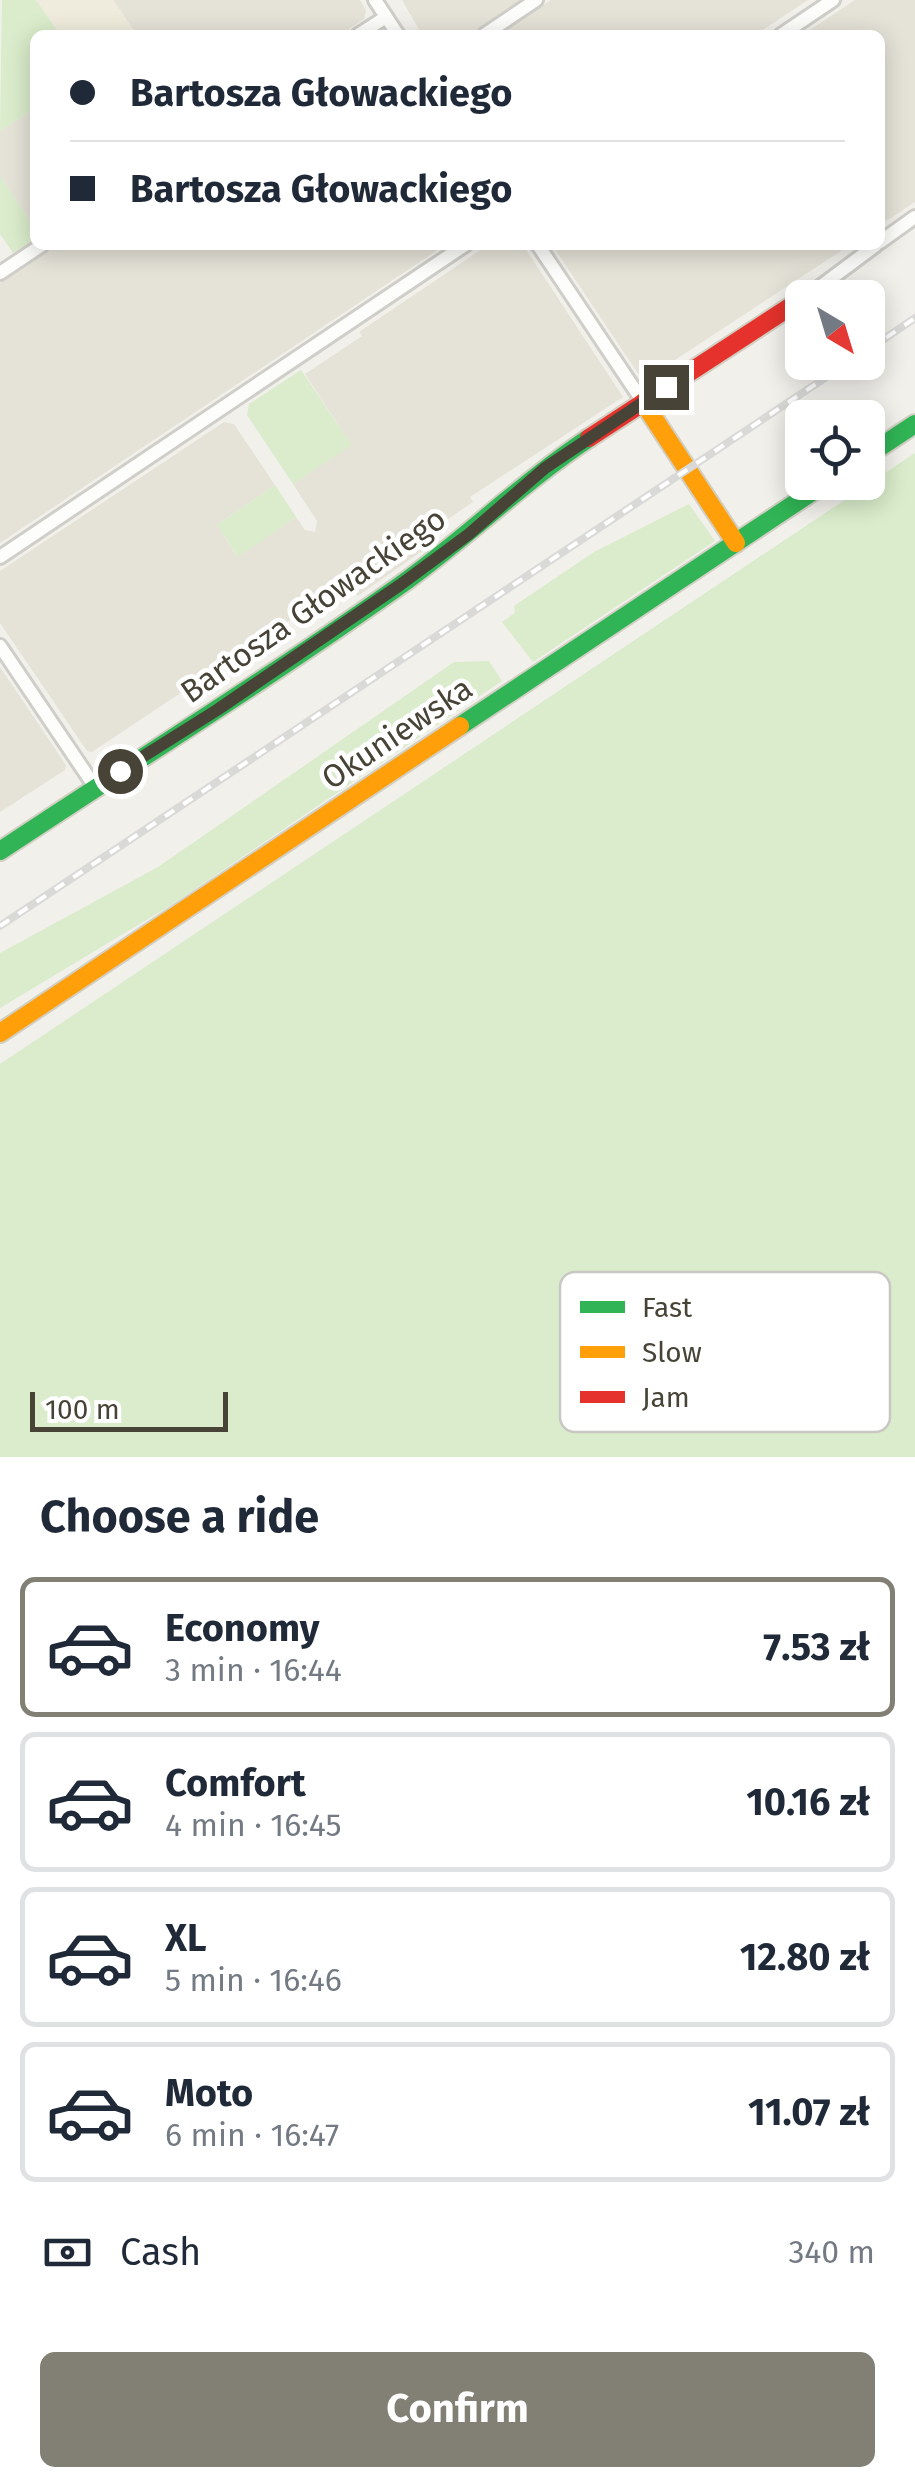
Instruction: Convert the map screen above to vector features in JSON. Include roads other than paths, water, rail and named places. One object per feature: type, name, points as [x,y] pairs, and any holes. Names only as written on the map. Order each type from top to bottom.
[{"type":"street","points":[[376,0],[395,30]]},
{"type":"street","points":[[491,30],[536,0]]},
{"type":"street","points":[[788,30],[834,0]]},
{"type":"street","points":[[365,30],[386,16]]},
{"type":"street","name":"Bartosza Głowackiego","points":[[885,238],[915,217]]},
{"type":"street","points":[[0,273],[34,250]]},
{"type":"street","points":[[0,557],[458,250]]},
{"type":"street","points":[[541,250],[736,543]]},
{"type":"street","name":"Bartosza Głowackiego","points":[[828,280],[869,250]]},
{"type":"street","name":"Bartosza Głowackiego","points":[[0,851],[217,710],[414,575],[469,534],[545,468],[785,310]]},
{"type":"street","points":[[885,444],[915,424]]},
{"type":"street","name":"Okuniewska","points":[[0,1033],[799,500]]},
{"type":"street","points":[[0,646],[95,787]]},
{"type":"railway","points":[[885,338],[915,318]]},
{"type":"railway","points":[[0,926],[822,380]]}]
